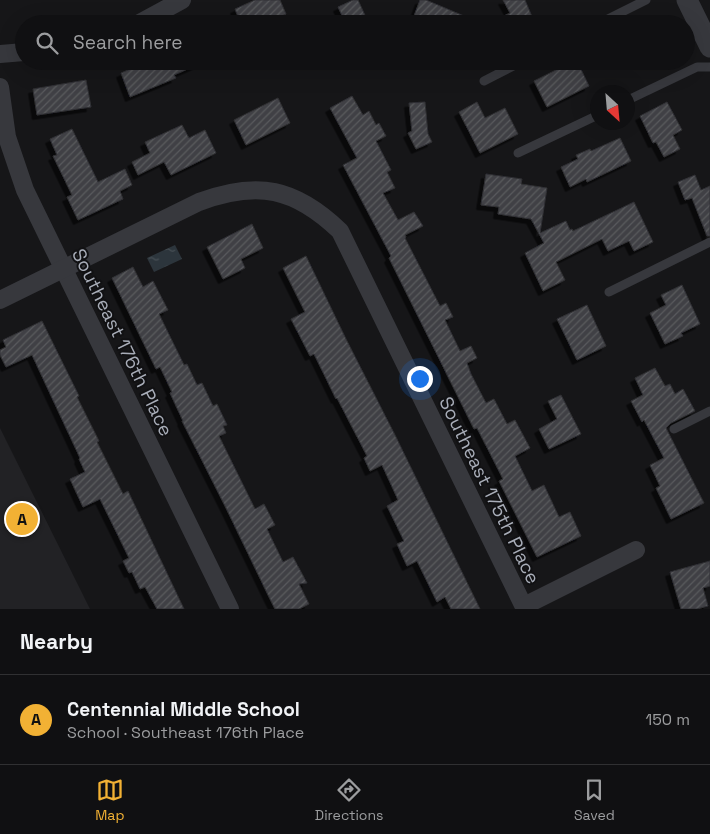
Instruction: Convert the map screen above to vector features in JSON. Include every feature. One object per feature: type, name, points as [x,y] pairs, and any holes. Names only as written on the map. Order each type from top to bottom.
[{"type":"street","points":[[154,15],[182,0]]},
{"type":"street","points":[[687,0],[694,15]]},
{"type":"street","points":[[695,16],[710,47]]},
{"type":"street","points":[[0,54],[15,53]]},
{"type":"street","name":"Southeast 176th Place","points":[[0,87],[7,136],[25,190],[230,609]]},
{"type":"street","name":"Southeast 175th Place","points":[[0,300],[199,202],[220,194],[242,190],[265,190],[288,195],[324,216],[340,231],[525,608]]},
{"type":"street","points":[[525,608],[636,550]]},
{"type":"lane","points":[[616,15],[646,0]]},
{"type":"lane","points":[[695,68],[710,67]]},
{"type":"lane","points":[[484,81],[505,70]]},
{"type":"lane","points":[[635,97],[691,70]]},
{"type":"lane","points":[[518,153],[590,119]]},
{"type":"lane","points":[[609,292],[710,242]]},
{"type":"lane","points":[[674,429],[710,411]]},
{"type":"shaded area","points":[[0,428],[90,609],[0,609]]},
{"type":"water","points":[[175,245],[182,259],[154,272],[147,258]]},
{"type":"building","points":[[255,0],[280,0],[286,14],[237,15],[235,9]]},
{"type":"building","points":[[353,0],[358,0],[365,15],[342,15],[338,7]]},
{"type":"building","points":[[420,0],[426,0],[462,15],[414,15]]},
{"type":"building","points":[[503,0],[525,0],[531,15],[506,15],[510,13]]},
{"type":"building","points":[[128,70],[185,70],[174,75],[176,78],[130,97],[121,73]]},
{"type":"building","points":[[556,70],[581,70],[589,86],[547,107],[534,81]]},
{"type":"building","points":[[86,80],[91,107],[37,115],[33,89]]},
{"type":"building","points":[[352,96],[363,115],[369,111],[376,125],[379,123],[386,136],[376,141],[391,170],[387,172],[395,188],[383,193],[398,220],[414,212],[423,226],[405,235],[405,238],[440,306],[446,303],[453,317],[445,320],[460,351],[471,346],[477,358],[467,363],[486,403],[494,399],[507,424],[515,420],[530,448],[515,456],[532,491],[544,485],[559,517],[570,512],[581,536],[537,557],[499,481],[503,479],[477,428],[474,429],[389,258],[391,256],[343,165],[357,158],[330,108]]},
{"type":"building","points":[[278,98],[290,123],[246,145],[234,120]]},
{"type":"building","points":[[425,102],[428,134],[432,142],[416,149],[408,133],[412,131],[409,103]]},
{"type":"building","points":[[477,102],[485,118],[505,108],[518,134],[480,153],[459,112]]},
{"type":"building","points":[[667,102],[682,130],[673,135],[680,149],[664,157],[656,142],[653,143],[640,116]]},
{"type":"building","points":[[182,125],[189,138],[205,130],[216,153],[171,175],[164,162],[138,175],[132,162],[150,153],[145,142]]},
{"type":"building","points":[[72,129],[98,182],[125,169],[132,185],[120,191],[123,199],[78,220],[67,197],[72,195],[53,156],[57,155],[50,139]]},
{"type":"building","points":[[620,138],[631,161],[587,182],[586,179],[570,187],[561,167],[578,159],[576,155],[590,149],[591,151]]},
{"type":"building","points":[[486,174],[522,179],[521,184],[547,188],[540,233],[566,221],[570,230],[572,229],[573,231],[634,202],[653,242],[634,251],[629,241],[608,251],[602,239],[556,262],[565,280],[543,291],[525,253],[544,243],[531,219],[498,214],[499,207],[481,205]]},
{"type":"building","points":[[695,175],[701,190],[710,186],[710,236],[707,236],[692,198],[685,200],[678,182]]},
{"type":"building","points":[[252,224],[263,248],[241,259],[245,268],[223,279],[207,247]]},
{"type":"building","points":[[306,256],[480,609],[451,609],[445,597],[437,602],[417,561],[407,566],[397,544],[404,541],[387,506],[398,500],[382,465],[370,471],[364,458],[367,456],[337,398],[314,354],[310,356],[291,319],[305,312],[283,268]]},
{"type":"building","points":[[133,267],[143,287],[153,281],[168,310],[159,314],[184,365],[187,364],[197,385],[202,383],[213,406],[217,404],[227,425],[223,426],[226,433],[219,436],[255,509],[264,504],[275,525],[267,529],[283,562],[293,557],[307,583],[299,584],[309,604],[299,609],[275,609],[182,421],[170,393],[172,392],[160,367],[156,369],[112,278]]},
{"type":"building","points":[[682,285],[700,324],[681,333],[683,336],[665,344],[650,313],[666,305],[661,295]]},
{"type":"building","points":[[587,305],[606,346],[577,360],[557,319]]},
{"type":"building","points":[[42,321],[79,396],[77,397],[99,441],[97,442],[123,494],[128,491],[184,609],[157,609],[145,587],[140,589],[132,572],[129,573],[123,561],[129,558],[100,499],[83,507],[70,479],[85,472],[32,355],[6,367],[0,355],[0,350],[6,347],[3,340]]},
{"type":"building","points":[[655,368],[665,386],[670,384],[675,394],[683,389],[695,411],[671,423],[666,428],[704,503],[671,519],[656,488],[660,486],[650,465],[664,458],[644,420],[642,422],[631,401],[643,395],[635,378]]},
{"type":"building","points":[[561,395],[581,434],[549,449],[539,429],[557,419],[548,401]]},
{"type":"building","points":[[710,561],[710,586],[703,588],[708,606],[697,609],[681,609],[670,572]]},
{"type":"place","name":"Centennial Middle School","points":[[22,519]]}]
